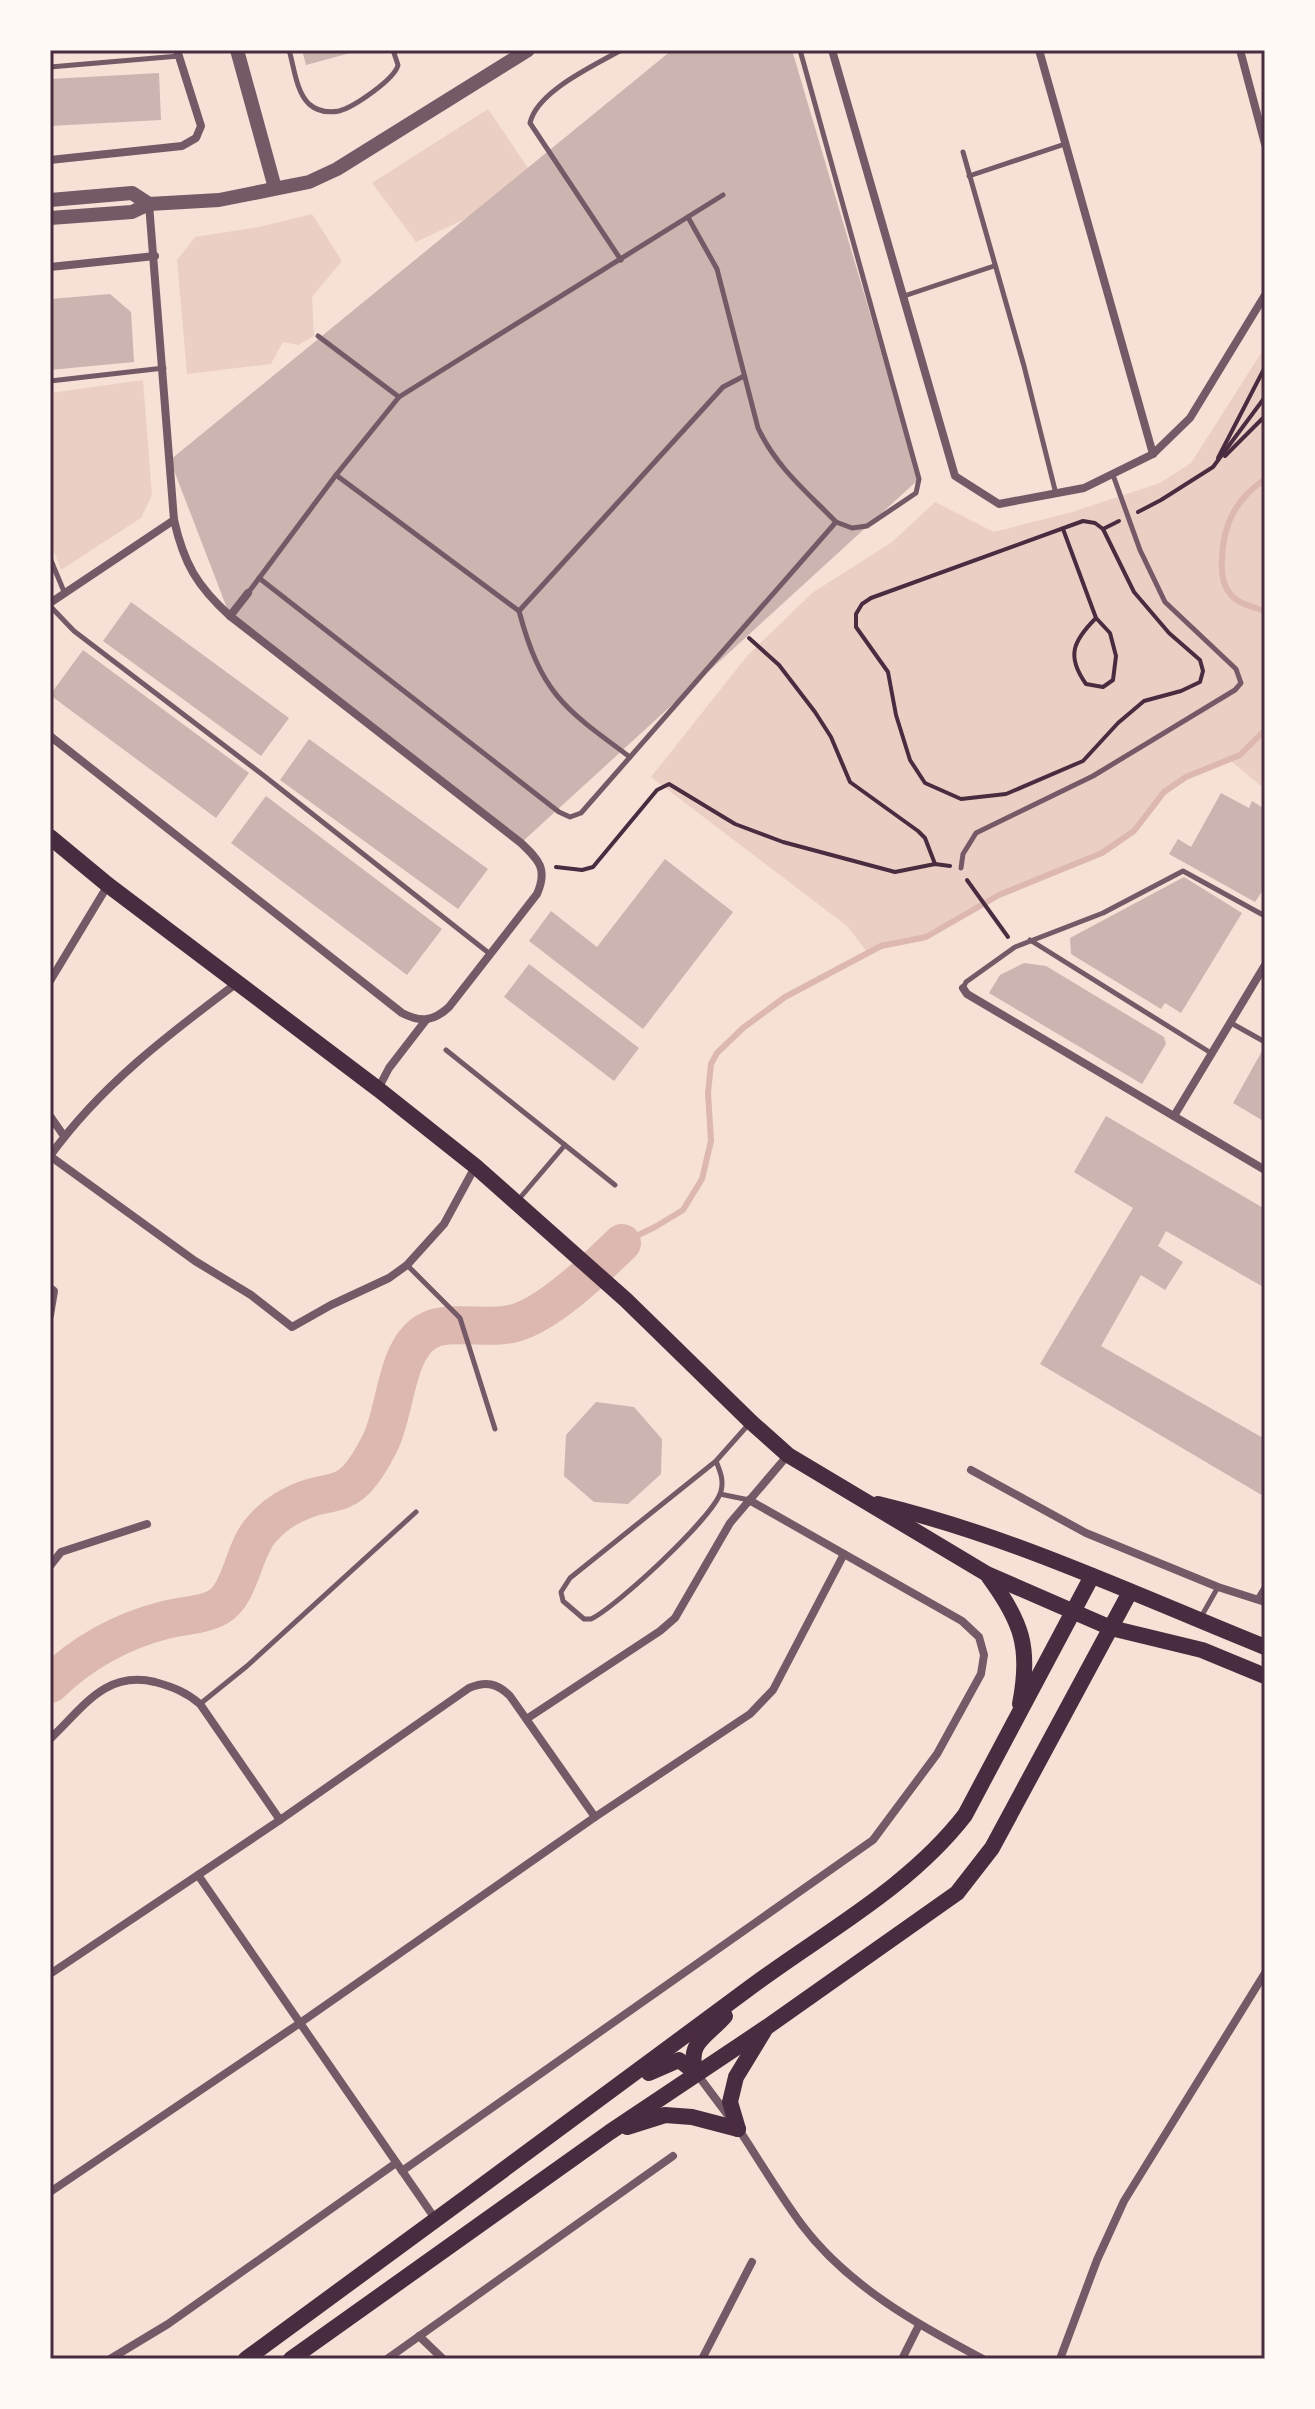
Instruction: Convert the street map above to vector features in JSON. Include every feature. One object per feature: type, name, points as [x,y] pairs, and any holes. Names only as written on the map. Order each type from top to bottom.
[{"type":"main road","points":[[54,844],[475,1166],[626,1300],[788,1455],[987,1574],[1111,1628],[1202,1650],[1265,1676]]},
{"type":"main road","points":[[861,1500],[915,1513],[1014,1545],[1265,1647]]},
{"type":"main road","points":[[987,1574],[1007,1601],[1022,1635],[1026,1656],[1025,1677],[1017,1721]]},
{"type":"main road","points":[[246,2359],[918,1867],[944,1843],[965,1815],[1092,1576]]},
{"type":"main road","points":[[291,2359],[610,2132],[767,2027],[957,1893],[992,1848],[1130,1592]]},
{"type":"main road","points":[[696,2073],[692,2060],[696,2045],[746,1990]]},
{"type":"main road","points":[[738,2129],[730,2102],[736,2077],[767,2027]]},
{"type":"main road","points":[[592,2105],[671,2062],[679,2060],[686,2063],[696,2073]]},
{"type":"main road","points":[[610,2132],[665,2115],[692,2117],[738,2129]]},
{"type":"street","points":[[237,50],[275,188]]},
{"type":"street","points":[[50,218],[132,212],[149,204],[219,200],[309,182],[337,169],[528,50]]},
{"type":"street","points":[[832,50],[955,476],[999,504],[1084,488],[1153,454],[1190,418],[1265,295]]},
{"type":"street","points":[[1039,50],[1153,454]]},
{"type":"street","points":[[1240,50],[1265,144]]},
{"type":"street","points":[[50,160],[182,146],[196,138],[201,126],[178,53]]},
{"type":"street","points":[[50,200],[132,193],[149,204]]},
{"type":"street","points":[[50,736],[402,1013],[415,1020],[438,1017],[449,1007],[537,894],[543,880],[542,867],[521,843],[230,616],[206,595],[191,573],[181,550],[174,520],[149,204]]},
{"type":"street","points":[[50,267],[155,256]]},
{"type":"street","points":[[50,604],[174,520]]},
{"type":"street","points":[[230,616],[248,593]]},
{"type":"street","points":[[50,981],[108,885]]},
{"type":"street","points":[[1174,1116],[1265,965]]},
{"type":"street","points":[[237,983],[153,1046],[64,1136],[50,1156],[195,1261],[251,1295],[292,1327],[389,1278],[407,1265],[444,1224],[475,1166]]},
{"type":"street","points":[[963,988],[967,994],[1265,1170]]},
{"type":"street","points":[[378,1089],[389,1068],[426,1020]]},
{"type":"street","points":[[50,1116],[64,1136]]},
{"type":"street","points":[[50,1288],[54,1291],[50,1315]]},
{"type":"street","points":[[528,1718],[675,1618],[730,1523],[788,1455]]},
{"type":"street","points":[[971,1470],[1086,1533],[1218,1587],[1261,1601]]},
{"type":"street","points":[[402,2171],[873,1840],[929,1765],[981,1674],[984,1655],[979,1637],[962,1621],[749,1500]]},
{"type":"street","points":[[50,1566],[61,1552],[147,1524]]},
{"type":"street","points":[[50,2192],[762,1703],[773,1690],[844,1554]]},
{"type":"street","points":[[50,1739],[99,1692],[121,1680],[149,1681],[173,1687],[187,1692],[200,1704],[280,1820]]},
{"type":"street","points":[[50,1974],[480,1683],[492,1683],[502,1688],[528,1718],[595,1817]]},
{"type":"street","points":[[198,1875],[436,2220]]},
{"type":"street","points":[[1060,2359],[1097,2260],[1124,2201],[1265,1973]]},
{"type":"street","points":[[696,2073],[738,2129],[803,2227],[826,2252],[871,2292],[919,2325],[983,2359]]},
{"type":"street","points":[[387,2359],[673,2156]]},
{"type":"street","points":[[110,2359],[168,2324],[396,2163]]},
{"type":"street","points":[[702,2359],[752,2262]]},
{"type":"street","points":[[902,2359],[919,2325]]},
{"type":"street","points":[[419,2336],[443,2359]]},
{"type":"lane","points":[[289,50],[302,95],[312,107],[326,112],[350,106],[392,77],[398,65],[393,50]]},
{"type":"lane","points":[[621,50],[555,90],[536,107],[530,123],[621,260]]},
{"type":"lane","points":[[689,219],[717,269],[758,428],[767,449],[779,465],[836,522],[852,528],[867,526],[916,493],[919,479],[800,50]]},
{"type":"lane","points":[[50,67],[178,53]]},
{"type":"lane","points":[[969,176],[1065,144]]},
{"type":"lane","points":[[963,152],[1024,366],[1056,494]]},
{"type":"lane","points":[[248,593],[399,397],[723,195]]},
{"type":"lane","points":[[903,297],[994,266]]},
{"type":"lane","points":[[318,336],[399,397]]},
{"type":"lane","points":[[50,381],[164,368]]},
{"type":"lane","points":[[519,611],[723,387],[744,376]]},
{"type":"lane","points":[[961,868],[963,854],[976,833],[1093,776],[1235,690],[1241,683],[1236,669],[1165,602],[1157,589],[1112,474]]},
{"type":"lane","points":[[336,475],[519,611],[537,668],[552,692],[569,711],[630,757]]},
{"type":"lane","points":[[259,578],[559,812],[570,817],[581,813],[836,522]]},
{"type":"lane","points":[[50,558],[65,594]]},
{"type":"lane","points":[[50,604],[74,631],[490,954]]},
{"type":"lane","points":[[963,988],[966,982],[1015,947],[1103,913],[1183,871],[1265,916]]},
{"type":"lane","points":[[1030,940],[1212,1053]]},
{"type":"lane","points":[[1230,1022],[1265,1042]]},
{"type":"lane","points":[[446,1050],[615,1185]]},
{"type":"lane","points":[[517,1202],[565,1145]]},
{"type":"lane","points":[[407,1265],[460,1318],[495,1429]]},
{"type":"lane","points":[[716,1461],[722,1476],[720,1494],[666,1560],[596,1617],[584,1619],[563,1601],[561,1592],[570,1578],[716,1461],[751,1422]]},
{"type":"lane","points":[[720,1494],[749,1500]]},
{"type":"lane","points":[[200,1704],[247,1666],[416,1512]]},
{"type":"lane","points":[[1261,1601],[1265,1586]]},
{"type":"lane","points":[[1200,1620],[1218,1587]]},
{"type":"path","points":[[1213,467],[1265,367]]},
{"type":"path","points":[[1213,467],[1265,397]]},
{"type":"path","points":[[1103,529],[1161,500],[1213,467],[1265,416]]},
{"type":"path","points":[[1083,521],[1095,523],[1103,529],[1134,592],[1169,633],[1200,660],[1203,671],[1200,682],[1181,691],[1144,701],[1118,723],[1083,761],[1006,794],[961,799],[925,783],[910,760],[896,715],[888,672],[856,627],[856,614],[862,604],[871,598],[1083,521]]},
{"type":"path","points":[[1063,529],[1096,618],[1110,633],[1116,656],[1113,680],[1103,687],[1086,684],[1076,670],[1074,650],[1080,634],[1096,618]]},
{"type":"path","points":[[742,631],[779,665],[815,712],[831,737],[850,782],[918,831],[925,838],[935,864]]},
{"type":"path","points":[[542,867],[582,870],[593,867],[657,790],[669,784],[735,824],[783,842],[895,872],[935,864],[961,868]]},
{"type":"path","points":[[970,888],[998,924]]},
{"type":"shaded area","points":[[488,109],[539,184],[416,242],[372,183]]},
{"type":"shaded area","points":[[312,214],[342,261],[312,297],[314,336],[298,345],[283,342],[271,364],[187,374],[177,260],[195,237],[259,227]]},
{"type":"shaded area","points":[[1265,347],[1265,782],[1261,786],[1231,761],[1186,777],[1164,792],[1134,831],[1102,853],[999,895],[926,937],[881,946],[868,953],[847,926],[651,777],[747,656],[812,593],[892,542],[935,502],[994,532],[1072,512],[1160,483],[1191,463]]},
{"type":"shaded area","points":[[143,380],[152,495],[141,518],[61,570],[50,541],[50,393]]},
{"type":"building","points":[[302,50],[358,50],[358,51],[306,65]]},
{"type":"building","points":[[672,50],[792,50],[919,479],[521,843],[230,616],[170,460]]},
{"type":"building","points":[[159,73],[161,120],[50,126],[50,79]]},
{"type":"building","points":[[110,294],[131,312],[134,362],[50,370],[50,299]]},
{"type":"building","points":[[131,602],[289,718],[261,756],[103,641]]},
{"type":"building","points":[[83,650],[249,773],[216,818],[50,695]]},
{"type":"building","points":[[309,739],[488,869],[458,909],[280,780]]},
{"type":"building","points":[[1221,793],[1249,808],[1252,801],[1265,809],[1265,887],[1255,902],[1169,854],[1178,839],[1191,847]]},
{"type":"building","points":[[266,796],[442,929],[407,975],[231,843]]},
{"type":"building","points":[[665,859],[733,912],[643,1029],[529,941],[551,911],[597,947]]},
{"type":"building","points":[[1184,877],[1242,913],[1181,1013],[1165,1003],[1161,1009],[1071,954],[1070,938]]},
{"type":"building","points":[[1024,963],[1046,966],[1164,1037],[1166,1044],[1142,1084],[989,993],[1000,975]]},
{"type":"building","points":[[529,964],[639,1048],[614,1081],[504,997]]},
{"type":"building","points":[[1262,1051],[1265,1053],[1265,1122],[1233,1103]]},
{"type":"building","points":[[1106,1116],[1265,1209],[1265,1288],[1166,1231],[1158,1246],[1183,1262],[1165,1290],[1141,1275],[1101,1346],[1265,1439],[1265,1497],[1040,1364],[1133,1208],[1074,1172]]},
{"type":"building","points":[[596,1402],[634,1407],[662,1439],[661,1474],[628,1504],[594,1502],[564,1476],[566,1435]]},
{"type":"waterway","points":[[1265,479],[1246,495],[1233,513],[1225,535],[1222,569],[1224,583],[1234,598],[1265,611]]},
{"type":"waterway","points":[[622,1243],[683,1210],[702,1179],[711,1141],[708,1093],[711,1064],[717,1053],[743,1028],[785,997],[881,946],[926,937],[999,895],[1102,853],[1134,831],[1164,792],[1186,777],[1240,755],[1265,730]]},
{"type":"waterway","points":[[50,1684],[75,1662],[118,1637],[172,1618],[218,1607],[232,1592],[250,1548],[272,1519],[294,1504],[340,1491],[357,1479],[380,1443],[408,1353],[426,1332],[446,1326],[505,1325],[528,1318],[572,1289],[622,1243]]}]
